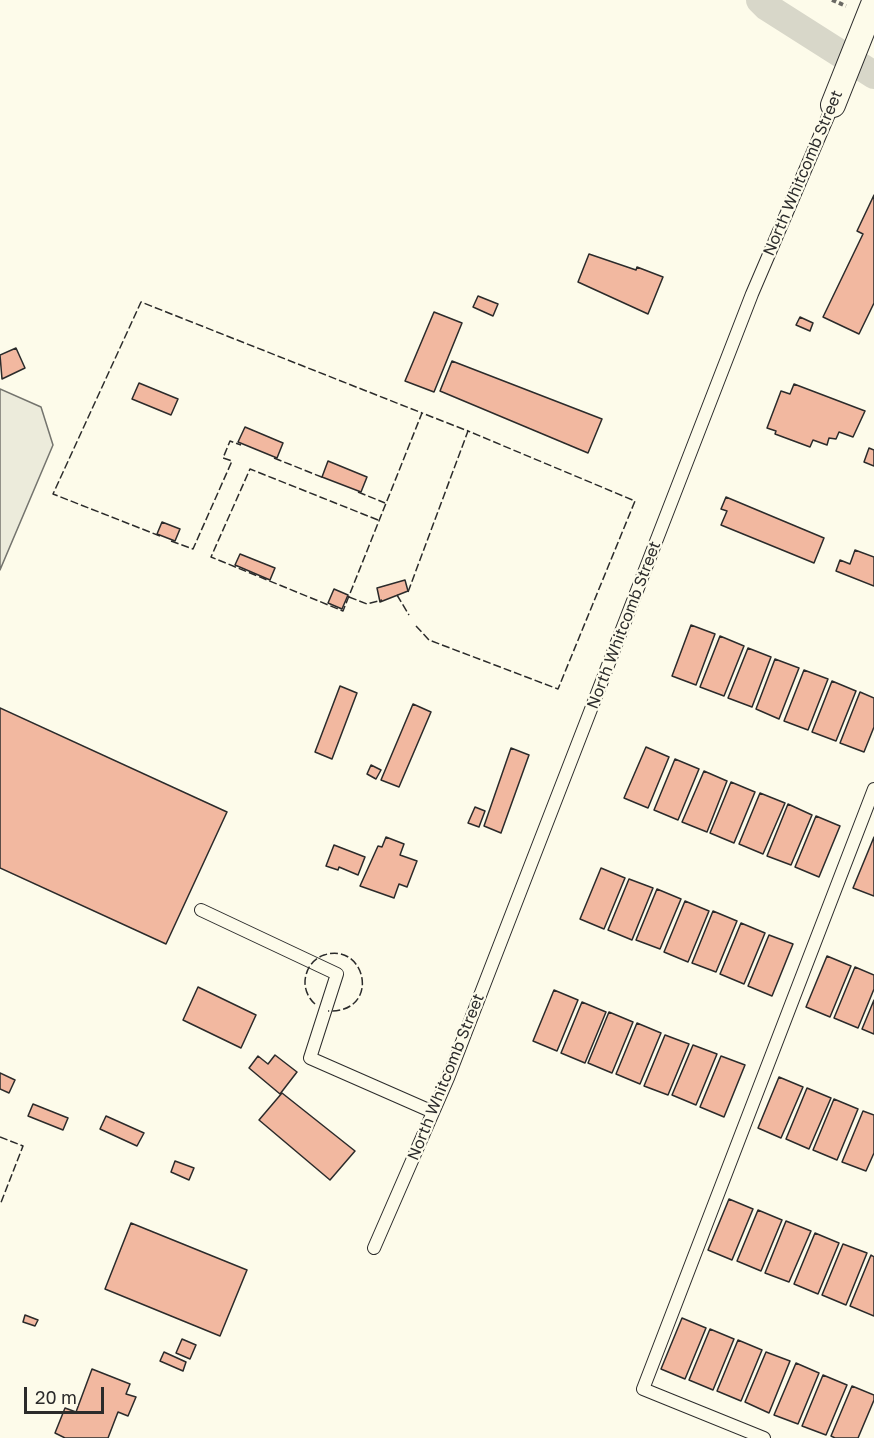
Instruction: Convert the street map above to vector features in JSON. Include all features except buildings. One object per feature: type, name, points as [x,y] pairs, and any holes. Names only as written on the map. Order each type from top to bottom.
[{"type":"street","name":"North Whitcomb Street","points":[[833,105],[874,2]]},
{"type":"lane","name":"North Whitcomb Street","points":[[374,1248],[433,1112],[752,294],[833,105]]},
{"type":"lane","points":[[764,1438],[643,1389],[874,789]]},
{"type":"lane","points":[[201,910],[337,974],[310,1058],[433,1112]]},
{"type":"shaded area","points":[[0,389],[41,407],[53,445],[0,570]]},
{"type":"waterway","points":[[760,0],[767,7],[874,75]]},
{"type":"fence","points":[[160,536],[53,494],[141,302],[422,413]]},
{"type":"fence","points":[[378,520],[250,469],[211,557],[343,611],[422,413],[468,431],[408,592]]},
{"type":"fence","points":[[416,626],[429,640],[558,689],[635,501],[468,431]]},
{"type":"fence","points":[[171,541],[193,549],[232,461],[223,458],[230,441],[241,445]]},
{"type":"fence","points":[[274,458],[324,478]]},
{"type":"fence","points":[[358,492],[385,503]]},
{"type":"fence","points":[[397,595],[409,615]]},
{"type":"fence","points":[[349,597],[367,604],[382,600]]},
{"type":"fence","points":[[315,1004],[305,987],[305,979],[310,966],[324,955],[338,953],[350,958],[358,967],[362,978],[362,990],[356,1001],[345,1009],[328,1011]]},
{"type":"fence","points":[[0,1137],[23,1146],[0,1205]]}]
